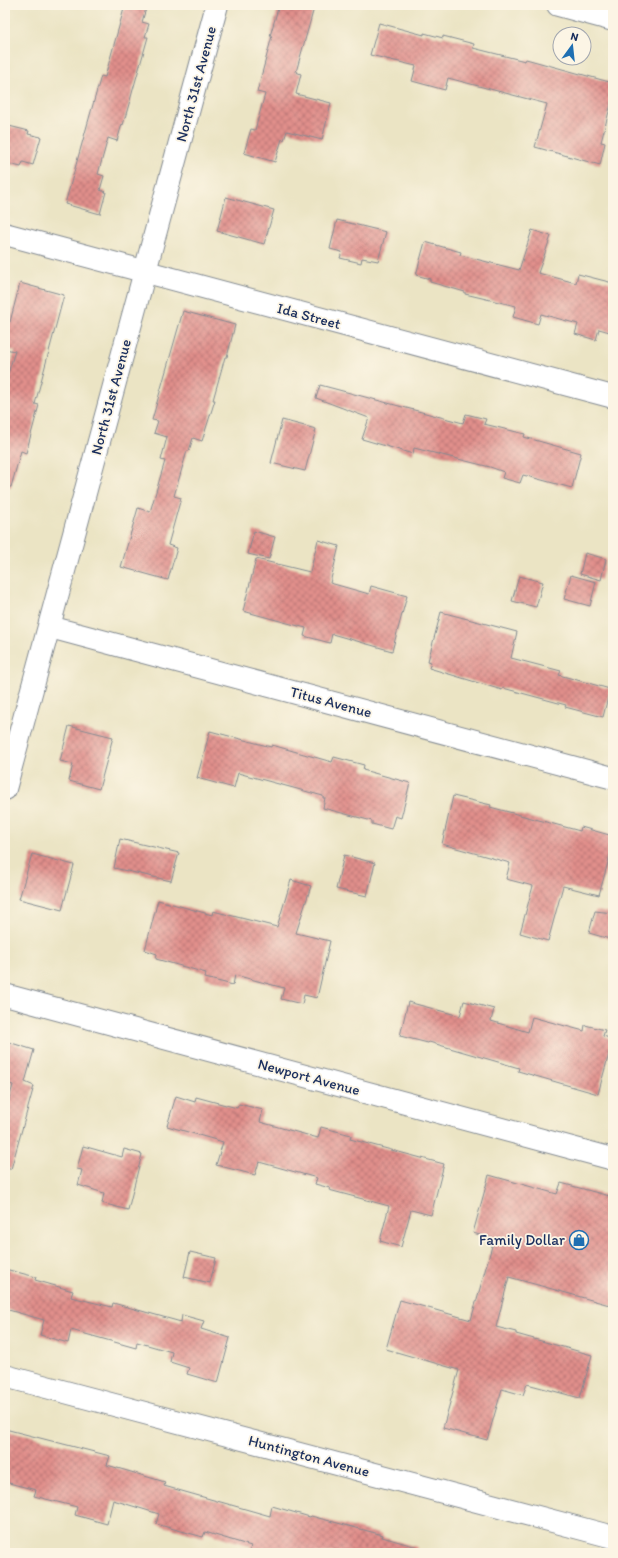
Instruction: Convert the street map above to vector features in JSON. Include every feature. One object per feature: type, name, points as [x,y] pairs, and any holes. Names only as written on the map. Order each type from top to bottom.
[{"type":"street","name":"North 31st Avenue","points":[[5,789],[217,5]]},
{"type":"street","points":[[558,5],[613,20]]},
{"type":"street","name":"Ida Street","points":[[5,234],[613,397]]},
{"type":"street","name":"Titus Avenue","points":[[50,627],[613,778]]},
{"type":"street","name":"Newport Avenue","points":[[5,995],[613,1159]]},
{"type":"street","name":"Huntington Avenue","points":[[5,1376],[613,1537]]},
{"type":"building","points":[[125,5],[147,5],[142,22],[149,24],[145,37],[148,37],[123,125],[122,124],[117,141],[108,138],[98,174],[104,176],[100,190],[106,192],[100,214],[65,204],[101,76],[105,77]]},
{"type":"building","points":[[279,5],[304,5],[314,8],[296,72],[301,74],[296,94],[331,103],[322,140],[287,131],[284,140],[282,139],[275,162],[244,153],[251,129],[255,130],[265,94],[257,92]]},
{"type":"building","points":[[379,23],[424,35],[424,33],[443,38],[443,36],[474,44],[473,48],[525,61],[526,59],[613,83],[613,96],[601,142],[605,143],[600,165],[535,147],[547,104],[448,78],[445,90],[412,81],[416,66],[370,55]]},
{"type":"building","points":[[5,125],[29,131],[28,134],[41,137],[33,165],[23,162],[21,167],[5,163]]},
{"type":"building","points":[[226,197],[274,210],[264,244],[217,231]]},
{"type":"building","points":[[337,220],[386,232],[378,261],[362,258],[361,263],[340,258],[342,252],[330,249]]},
{"type":"building","points":[[532,230],[551,236],[538,273],[576,283],[578,274],[613,283],[613,333],[599,329],[596,340],[575,334],[578,324],[541,314],[538,324],[513,317],[516,306],[465,294],[465,292],[430,282],[430,279],[416,275],[425,242],[461,252],[460,255],[519,270]]},
{"type":"building","points":[[20,283],[64,295],[35,404],[39,405],[26,453],[21,451],[11,487],[5,487],[5,383],[15,351],[5,349],[5,321],[10,322]]},
{"type":"building","points":[[183,311],[235,325],[227,357],[225,357],[213,400],[215,400],[202,441],[193,438],[189,451],[187,451],[174,496],[181,498],[168,545],[177,548],[168,580],[121,567],[138,508],[150,512],[165,461],[161,460],[167,437],[154,433],[158,421],[152,420]]},
{"type":"building","points":[[320,385],[463,423],[466,414],[486,419],[484,424],[525,434],[524,437],[581,453],[572,488],[523,475],[520,483],[502,478],[504,472],[490,467],[414,448],[413,454],[362,439],[369,418],[316,398]]},
{"type":"building","points":[[282,420],[316,429],[305,471],[271,463]]},
{"type":"building","points":[[254,531],[275,537],[269,559],[248,554]]},
{"type":"building","points":[[318,540],[339,546],[330,583],[369,594],[371,586],[407,596],[392,651],[332,634],[330,643],[304,636],[306,628],[243,611],[256,559],[310,572]]},
{"type":"building","points":[[585,553],[606,559],[601,580],[580,574]]},
{"type":"building","points":[[571,575],[596,582],[590,606],[564,599]]},
{"type":"building","points":[[519,576],[543,582],[536,607],[512,601]]},
{"type":"building","points":[[441,612],[517,632],[511,658],[561,671],[559,675],[610,689],[603,717],[565,707],[566,705],[503,688],[502,690],[429,668],[431,662],[428,661]]},
{"type":"building","points":[[69,726],[113,737],[99,789],[69,781],[73,764],[60,761]]},
{"type":"building","points":[[210,731],[271,747],[272,745],[332,762],[334,757],[364,765],[363,770],[410,783],[401,818],[395,816],[391,829],[372,824],[372,821],[323,808],[325,798],[323,798],[323,796],[238,773],[234,788],[197,778]]},
{"type":"building","points":[[453,796],[491,805],[490,807],[580,831],[581,827],[613,836],[613,844],[599,895],[563,886],[548,941],[520,933],[533,886],[506,879],[510,863],[442,844]]},
{"type":"building","points":[[120,839],[179,853],[171,881],[114,868]]},
{"type":"building","points":[[32,854],[74,865],[62,910],[19,899]]},
{"type":"building","points":[[344,855],[375,863],[367,896],[336,889]]},
{"type":"building","points":[[291,880],[311,886],[296,933],[330,941],[317,998],[304,995],[302,1004],[281,999],[284,988],[235,975],[233,985],[205,978],[206,973],[156,959],[157,954],[145,950],[158,900],[212,915],[213,911],[277,927]]},
{"type":"building","points":[[595,911],[613,913],[613,940],[589,933]]},
{"type":"building","points":[[464,1001],[494,1009],[491,1021],[528,1032],[532,1017],[584,1031],[585,1025],[605,1030],[603,1036],[613,1039],[598,1094],[518,1071],[519,1068],[429,1042],[400,1036],[408,1002],[460,1016]]},
{"type":"building","points":[[5,1041],[34,1050],[25,1082],[34,1086],[11,1169],[5,1169],[5,1113],[13,1085],[5,1082]]},
{"type":"building","points":[[176,1096],[195,1102],[196,1097],[237,1108],[239,1104],[263,1110],[260,1122],[318,1138],[321,1127],[351,1135],[350,1139],[444,1164],[431,1215],[411,1210],[401,1247],[380,1241],[389,1206],[329,1190],[330,1188],[315,1184],[317,1178],[259,1162],[255,1175],[216,1165],[223,1142],[167,1126]]},
{"type":"building","points":[[83,1146],[122,1157],[124,1149],[142,1154],[128,1210],[102,1203],[104,1193],[78,1185],[82,1170],[77,1169]]},
{"type":"building","points":[[489,1175],[557,1194],[561,1183],[613,1197],[613,1306],[509,1277],[496,1327],[592,1355],[580,1398],[527,1384],[523,1395],[502,1389],[487,1440],[443,1428],[459,1370],[386,1349],[400,1300],[471,1320],[494,1239],[473,1233]]},
{"type":"building","points":[[190,1252],[216,1258],[210,1283],[184,1277]]},
{"type":"building","points":[[5,1269],[36,1277],[35,1280],[73,1291],[71,1297],[112,1307],[113,1303],[181,1322],[182,1315],[204,1321],[201,1329],[230,1338],[218,1383],[187,1374],[189,1368],[170,1362],[172,1352],[137,1342],[136,1348],[71,1330],[68,1343],[40,1335],[44,1320],[5,1309]]},
{"type":"building","points":[[5,1429],[110,1456],[107,1465],[165,1482],[164,1486],[270,1516],[272,1506],[383,1535],[382,1537],[417,1547],[416,1553],[249,1553],[251,1546],[205,1532],[203,1537],[156,1524],[159,1514],[113,1500],[107,1524],[75,1515],[77,1507],[34,1496],[36,1490],[5,1482]]},
{"type":"place","name":"Family Dollar","points":[[579,1240]]}]
